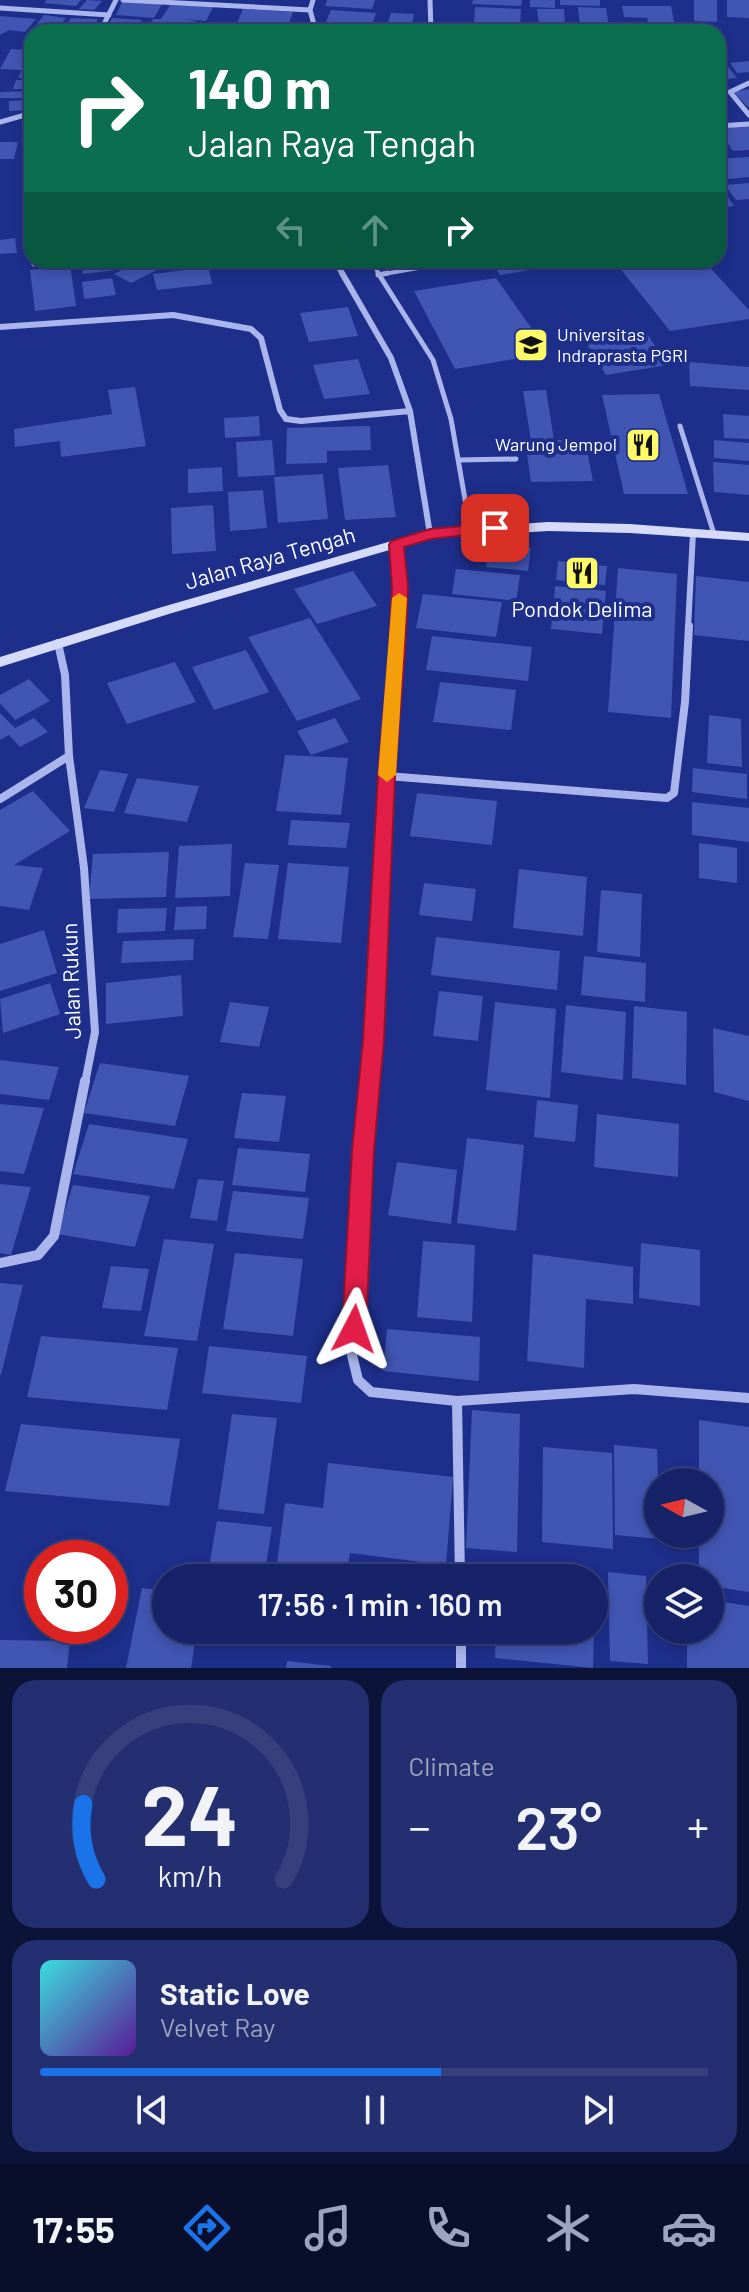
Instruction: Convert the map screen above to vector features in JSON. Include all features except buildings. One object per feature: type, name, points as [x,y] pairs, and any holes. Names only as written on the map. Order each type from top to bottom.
[{"type":"street","points":[[104,24],[116,0]]},
{"type":"street","points":[[123,0],[310,10]]},
{"type":"street","points":[[313,0],[310,10],[314,24]]},
{"type":"street","points":[[430,0],[431,24]]},
{"type":"street","points":[[0,8],[109,15]]},
{"type":"street","points":[[749,83],[730,92],[749,115]]},
{"type":"street","points":[[0,122],[24,115]]},
{"type":"street","points":[[726,125],[749,124]]},
{"type":"street","points":[[339,268],[391,358],[410,411],[430,534]]},
{"type":"street","points":[[0,327],[150,315],[209,319],[258,333],[272,371],[280,410],[286,419],[301,421],[410,411]]},
{"type":"street","name":"Jalan Raya Tengah","points":[[0,662],[430,534],[470,528],[749,537]]},
{"type":"street","points":[[387,776],[658,799],[674,793],[685,702],[693,533]]},
{"type":"street","points":[[396,545],[400,587],[352,1355],[358,1380],[371,1392],[457,1401],[634,1389],[749,1398]]},
{"type":"street","name":"Jalan Rukun","points":[[0,1263],[38,1255],[54,1236],[95,1032],[84,868],[69,756],[65,675],[58,643]]},
{"type":"street","points":[[0,799],[69,756]]},
{"type":"street","points":[[457,1401],[460,1564]]},
{"type":"street","points":[[461,1644],[461,1668]]},
{"type":"lane","points":[[374,268],[433,360],[451,419],[470,528]]},
{"type":"lane","points":[[378,275],[418,268]]},
{"type":"lane","points":[[680,426],[714,534]]},
{"type":"lane","points":[[458,460],[516,459]]},
{"type":"slow traffic","points":[[387,775],[399,598]]},
{"type":"place","name":"Universitas Indraprasta PGRI","points":[[531,345]]},
{"type":"place","name":"Warung Jempol","points":[[643,445]]},
{"type":"place","name":"Pondok Delima","points":[[582,573]]},
{"type":"route","points":[[354,1329],[397,649],[400,587],[396,545],[430,534],[495,528]]}]
